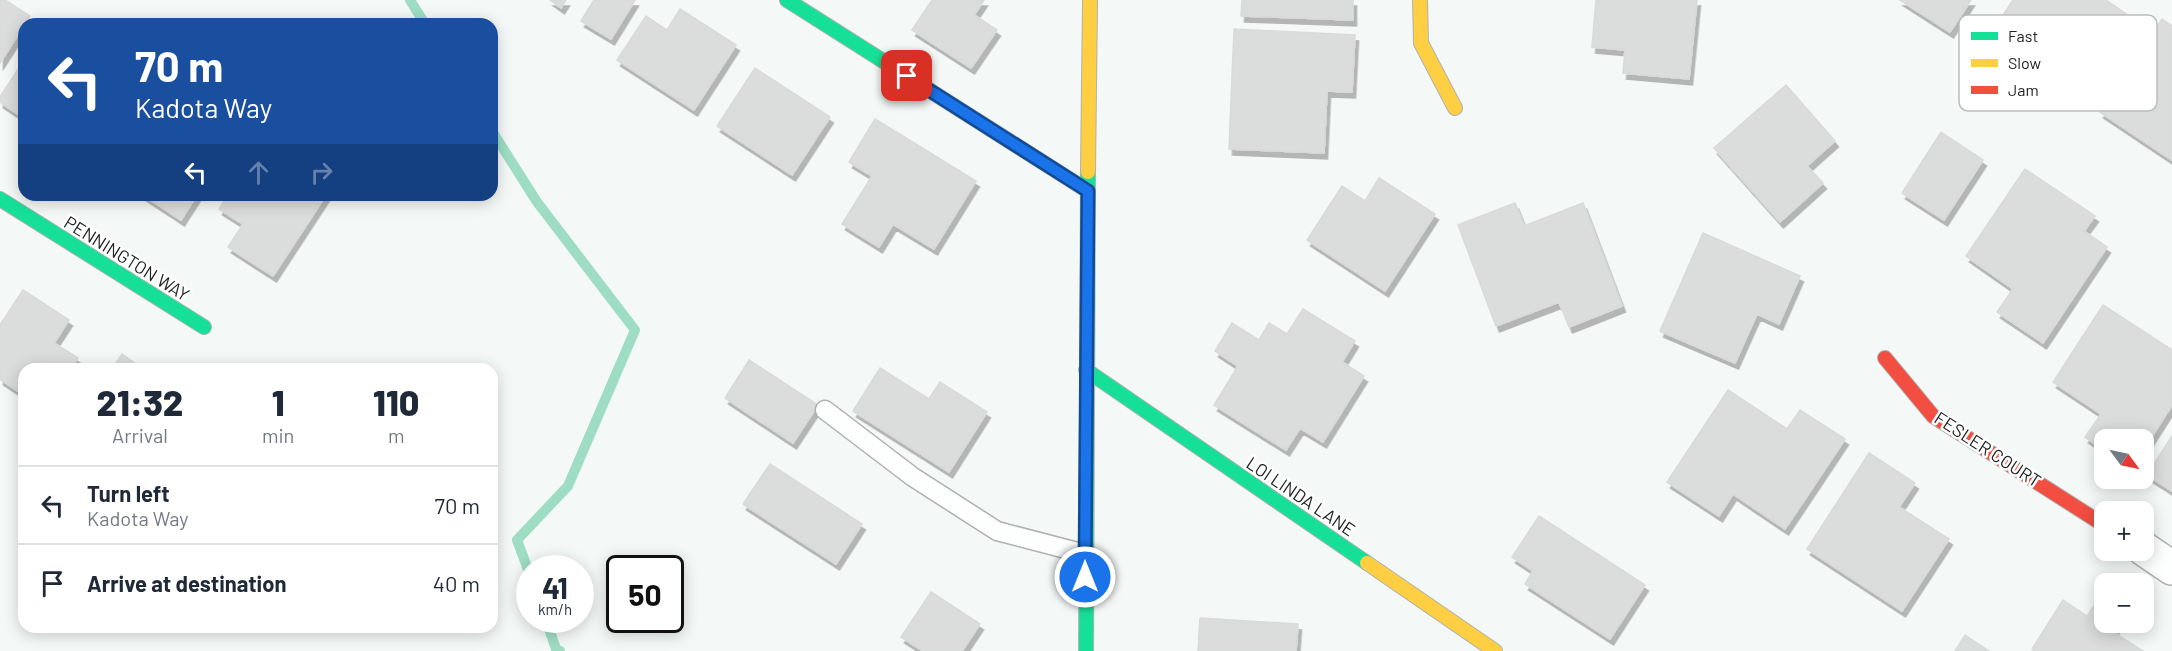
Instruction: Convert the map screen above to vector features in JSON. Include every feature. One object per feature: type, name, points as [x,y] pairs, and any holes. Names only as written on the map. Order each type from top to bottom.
[{"type":"street","points":[[787,0],[1088,191]]},
{"type":"street","points":[[1086,651],[1090,0]]},
{"type":"street","points":[[1420,0],[1421,43],[1455,108]]},
{"type":"street","name":"PENNINGTON WAY","points":[[0,199],[204,327]]},
{"type":"street","name":"FESLER COURT","points":[[1885,358],[1933,416],[2094,519]]},
{"type":"street","name":"LOI LINDA LANE","points":[[1086,370],[1495,651]]},
{"type":"street","points":[[2154,555],[2172,567]]},
{"type":"lane","points":[[825,410],[913,477],[997,531],[1085,554]]},
{"type":"building","points":[[0,0],[5,0],[30,16],[18,18],[18,35],[0,63]]},
{"type":"building","points":[[550,0],[566,0],[561,8]]},
{"type":"building","points":[[594,0],[635,0],[611,39],[581,21]]},
{"type":"building","points":[[932,0],[984,0],[974,15],[997,30],[971,68],[912,30]]},
{"type":"building","points":[[1242,0],[1353,0],[1353,20],[1241,16]]},
{"type":"building","points":[[1596,0],[1697,0],[1689,79],[1623,73],[1625,50],[1592,47]]},
{"type":"building","points":[[1900,0],[1971,0],[1959,15],[1950,32]]},
{"type":"building","points":[[2013,0],[2106,0],[2128,15],[2003,15]]},
{"type":"building","points":[[680,9],[736,45],[694,110],[617,60],[646,16],[667,30]]},
{"type":"building","points":[[2162,19],[2172,26],[2172,160],[2100,112],[2157,111],[2157,26]]},
{"type":"building","points":[[1234,29],[1355,35],[1352,92],[1327,91],[1324,153],[1229,149]]},
{"type":"building","points":[[755,68],[830,117],[792,175],[717,126]]},
{"type":"building","points":[[18,69],[18,114],[0,102],[0,97]]},
{"type":"building","points":[[1786,85],[1835,141],[1807,166],[1823,183],[1780,222],[1714,148]]},
{"type":"building","points":[[875,119],[976,181],[934,249],[893,224],[879,247],[842,224],[872,176],[849,162]]},
{"type":"building","points":[[1941,132],[1983,160],[1944,220],[1902,193]]},
{"type":"building","points":[[2025,169],[2095,216],[2084,231],[2107,247],[2043,343],[1997,312],[2013,289],[1966,256]]},
{"type":"building","points":[[1379,178],[1435,214],[1385,291],[1307,240],[1342,186],[1365,201]]},
{"type":"building","points":[[152,201],[193,201],[181,220]]},
{"type":"building","points":[[224,201],[322,201],[273,276],[228,247],[243,224],[219,209]]},
{"type":"building","points":[[1515,203],[1524,226],[1583,203],[1622,306],[1569,327],[1559,302],[1496,326],[1458,225]]},
{"type":"building","points":[[1703,233],[1800,276],[1779,324],[1757,314],[1735,363],[1660,331]]},
{"type":"building","points":[[23,290],[69,320],[54,343],[78,358],[75,363],[18,363],[18,391],[0,379],[0,325]]},
{"type":"building","points":[[2103,305],[2172,350],[2172,405],[2154,433],[2154,429],[2094,429],[2094,443],[2085,437],[2101,414],[2053,382]]},
{"type":"building","points":[[1303,309],[1355,341],[1342,362],[1364,376],[1323,442],[1300,428],[1286,450],[1214,405],[1238,366],[1215,351],[1232,323],[1259,340],[1269,323],[1287,334]]},
{"type":"building","points":[[122,354],[135,363],[116,363]]},
{"type":"building","points":[[749,360],[818,405],[793,443],[725,398]]},
{"type":"building","points":[[880,368],[929,399],[940,382],[987,412],[949,472],[853,411]]},
{"type":"building","points":[[1728,390],[1787,429],[1800,410],[1845,439],[1785,529],[1733,494],[1719,516],[1667,482]]},
{"type":"building","points":[[2172,436],[2172,491],[2154,479],[2154,464]]},
{"type":"building","points":[[1869,453],[1915,483],[1899,507],[1949,539],[1902,611],[1807,549]]},
{"type":"building","points":[[770,464],[862,524],[836,564],[743,504]]},
{"type":"building","points":[[1539,516],[1645,585],[1610,639],[1525,584],[1533,571],[1512,557]]},
{"type":"building","points":[[931,592],[980,624],[962,651],[923,651],[901,637]]},
{"type":"building","points":[[2063,600],[2087,616],[2094,606],[2094,633],[2115,633],[2143,651],[2034,651],[2032,649]]},
{"type":"building","points":[[1200,618],[1298,624],[1296,651],[1198,651]]},
{"type":"building","points":[[1965,635],[1989,651],[1955,651]]},
{"type":"waterway","points":[[410,0],[421,18]]},
{"type":"waterway","points":[[498,140],[537,202],[635,330],[568,486],[517,540],[523,555]]},
{"type":"waterway","points":[[550,633],[556,649],[560,651]]},
{"type":"traffic: fast","points":[[787,0],[1088,191]]},
{"type":"traffic: fast","points":[[1086,651],[1088,172]]},
{"type":"traffic: fast","points":[[0,199],[204,327]]},
{"type":"traffic: fast","points":[[1086,370],[1367,563]]},
{"type":"traffic: slow","points":[[1088,172],[1090,0]]},
{"type":"traffic: slow","points":[[1420,0],[1421,43],[1455,108]]},
{"type":"traffic: slow","points":[[1367,563],[1495,651]]},
{"type":"traffic: jam","points":[[1885,358],[1933,416],[2094,519]]},
{"type":"route","points":[[907,76],[1088,191],[1085,577]]}]
